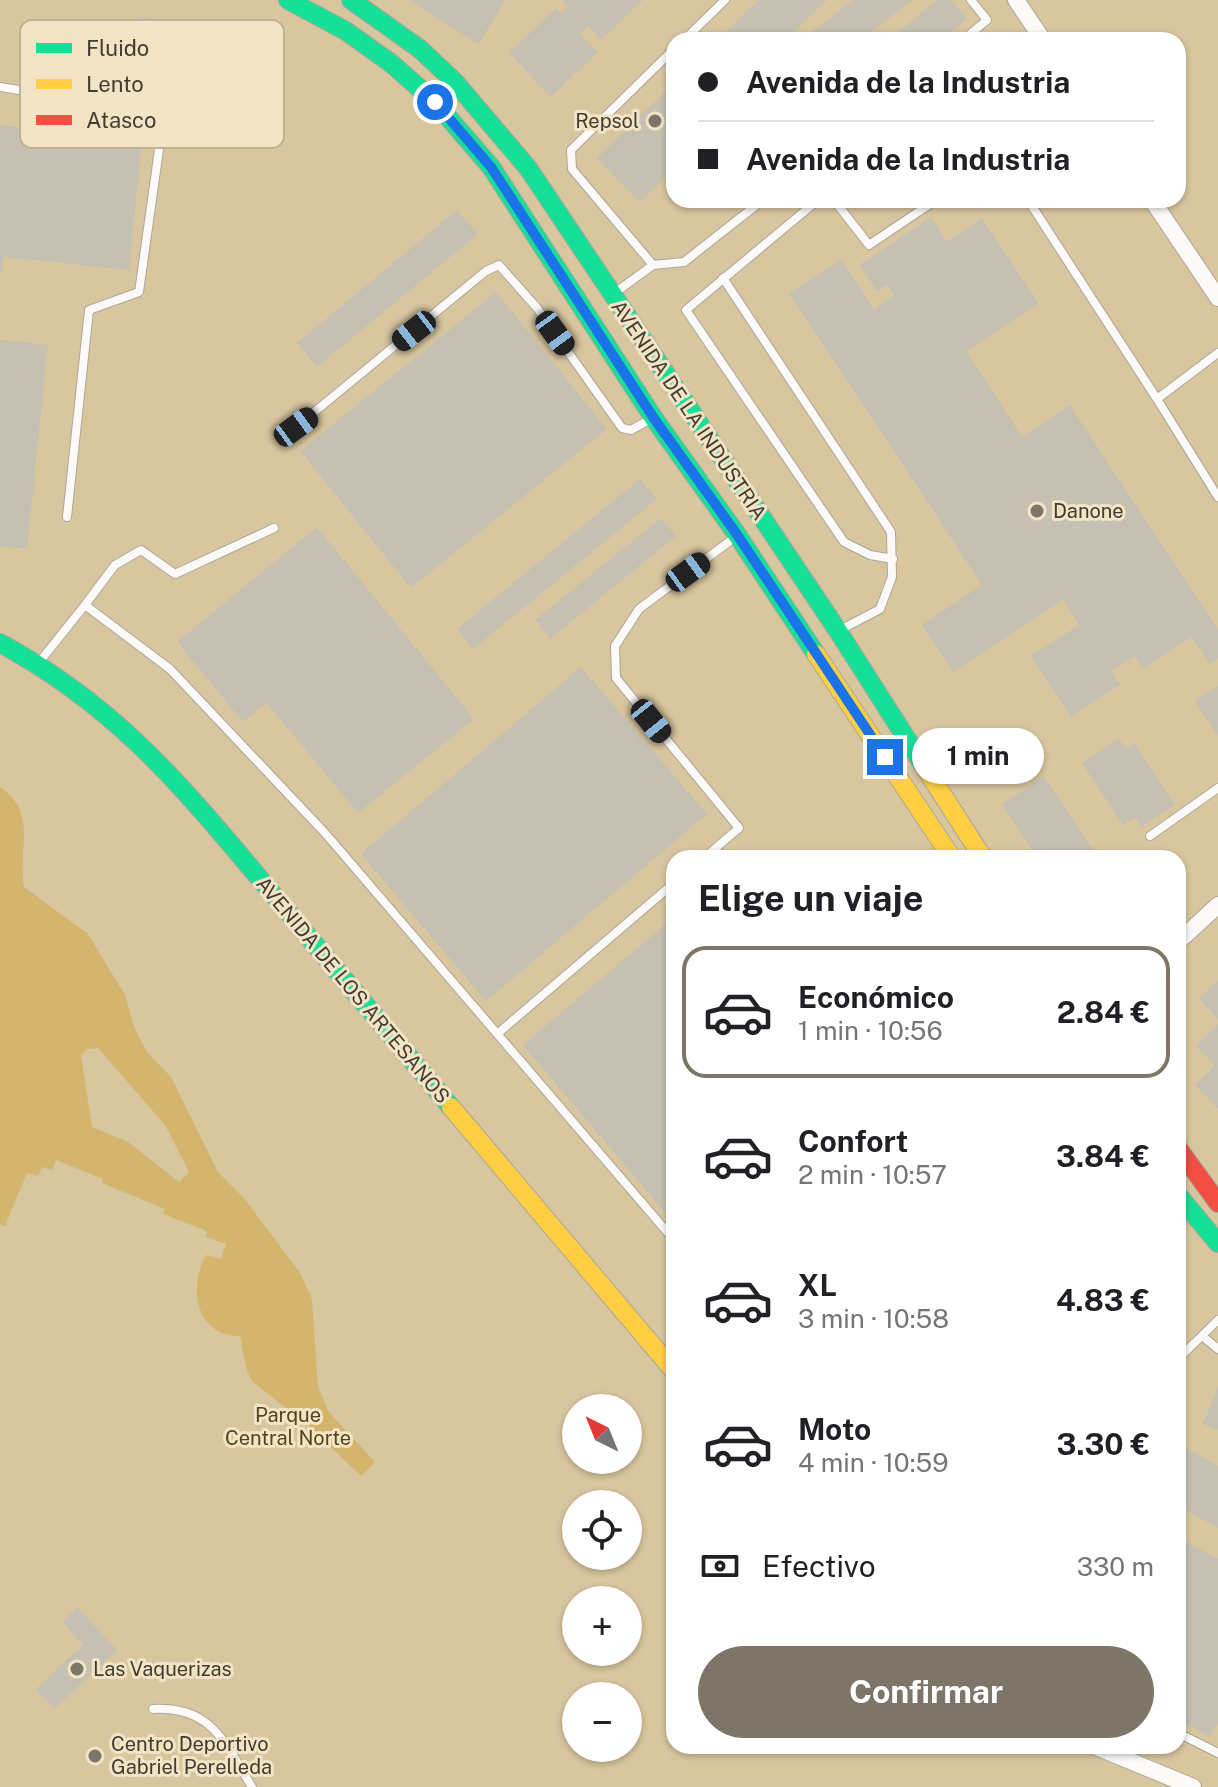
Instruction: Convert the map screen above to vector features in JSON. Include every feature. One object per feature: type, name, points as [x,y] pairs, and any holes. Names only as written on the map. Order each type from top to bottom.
[{"type":"street","name":"AVENIDA DE LA INDUSTRIA","points":[[288,0],[346,31],[392,64],[435,102],[491,167],[653,417],[738,536],[947,850]]},
{"type":"street","name":"AVENIDA DE LA INDUSTRIA","points":[[351,0],[420,49],[455,82],[528,168],[838,631],[978,850]]},
{"type":"street","points":[[1016,0],[1038,32]]},
{"type":"street","points":[[1157,208],[1218,298]]},
{"type":"street","name":"AVENIDA DE LOS ARTESANOS","points":[[0,643],[40,661],[127,729],[208,820],[666,1362]]},
{"type":"street","points":[[1186,935],[1218,905]]},
{"type":"street","points":[[1186,1159],[1218,1203]]},
{"type":"street","points":[[1186,1205],[1218,1243]]},
{"type":"street","points":[[1113,1754],[1193,1787]]},
{"type":"lane","points":[[692,32],[725,0]]},
{"type":"lane","points":[[971,0],[987,20],[973,32]]},
{"type":"lane","points":[[653,265],[572,169],[571,150],[666,57]]},
{"type":"lane","points":[[0,87],[20,90]]},
{"type":"lane","points":[[67,517],[89,310],[139,292],[159,148]]},
{"type":"lane","points":[[612,294],[653,265],[684,262],[753,208]]},
{"type":"lane","points":[[808,208],[686,310],[844,542],[870,555],[893,559]]},
{"type":"lane","points":[[840,208],[869,245],[924,208]]},
{"type":"lane","points":[[1033,208],[1218,497]]},
{"type":"lane","points":[[296,427],[486,271],[499,265],[537,308],[622,428],[631,430],[653,417]]},
{"type":"lane","points":[[723,278],[891,532],[892,577],[880,609],[838,631]]},
{"type":"lane","points":[[1157,399],[1218,353]]},
{"type":"lane","points":[[40,661],[115,565],[141,550],[175,574],[274,528]]},
{"type":"lane","points":[[713,850],[739,828],[616,678],[615,646],[639,609],[738,536]]},
{"type":"lane","points":[[85,605],[180,680],[325,833],[666,1231]]},
{"type":"lane","points":[[1150,836],[1218,788]]},
{"type":"lane","points":[[497,1034],[666,890]]},
{"type":"lane","points":[[1186,1351],[1218,1320]]},
{"type":"lane","points":[[1202,1336],[1218,1349]]},
{"type":"lane","points":[[153,1709],[178,1708],[216,1728],[252,1787]]},
{"type":"lane","points":[[1186,1737],[1218,1753]]},
{"type":"green space","name":"Parque Central Norte","points":[[0,0],[1218,0],[1218,1787],[0,1787]]},
{"type":"shaded area","points":[[0,787],[12,797],[23,820],[24,887],[88,934],[125,995],[134,1027],[147,1052],[171,1077],[218,1172],[244,1198],[300,1273],[312,1299],[318,1387],[329,1412],[375,1462],[361,1476],[312,1429],[252,1381],[246,1368],[240,1336],[225,1334],[205,1319],[197,1295],[200,1268],[206,1255],[221,1259],[226,1244],[206,1237],[207,1231],[163,1214],[165,1209],[56,1160],[52,1170],[42,1167],[38,1176],[27,1173],[5,1226],[0,1224]],"holes":[[[98,1048],[165,1125],[189,1172],[179,1182],[128,1142],[92,1127],[81,1055],[87,1049]]]},
{"type":"building","points":[[409,0],[506,0],[478,44]]},
{"type":"building","points":[[562,0],[643,0],[601,40],[588,26],[580,34],[598,52],[551,97],[509,53],[556,8],[560,13],[568,6]]},
{"type":"building","points":[[759,0],[827,0],[794,32],[726,32]]},
{"type":"building","points":[[853,0],[912,0],[871,32],[812,32]]},
{"type":"building","points":[[937,0],[951,0],[967,19],[952,32],[899,32]]},
{"type":"building","points":[[139,17],[169,20],[139,20]]},
{"type":"building","name":"Repsol","points":[[666,91],[666,177],[640,202],[597,158]]},
{"type":"building","points":[[0,125],[20,127],[20,148],[141,148],[129,270],[4,257],[0,276]]},
{"type":"building","points":[[457,210],[478,234],[317,367],[297,343]]},
{"type":"building","name":"Danone","points":[[931,217],[947,242],[982,218],[1039,303],[966,351],[1022,437],[1070,405],[1218,629],[1218,658],[1210,664],[1192,637],[1143,669],[1134,656],[1111,671],[1120,685],[1071,717],[1031,656],[1079,625],[1063,600],[953,672],[922,625],[982,585],[789,293],[841,259],[874,309],[894,295],[887,285],[877,291],[859,265]]},
{"type":"building","points":[[496,292],[607,429],[411,588],[300,451]]},
{"type":"building","points":[[0,340],[48,345],[27,549],[0,546]]},
{"type":"building","points":[[640,479],[657,499],[473,649],[457,629]]},
{"type":"building","points":[[661,518],[676,536],[550,639],[535,620]]},
{"type":"building","points":[[317,527],[474,719],[358,813],[267,703],[243,722],[177,642]]},
{"type":"building","points":[[581,667],[707,814],[486,1001],[361,854]]},
{"type":"building","points":[[1218,686],[1218,736],[1195,701]]},
{"type":"building","points":[[1119,739],[1126,749],[1134,743],[1175,805],[1141,827],[1135,818],[1123,825],[1082,763]]},
{"type":"building","points":[[1044,776],[1094,850],[1032,850],[1002,804]]},
{"type":"building","points":[[666,924],[666,1214],[523,1045]]},
{"type":"building","points":[[1218,981],[1218,1019],[1199,999]]},
{"type":"building","points":[[1218,1024],[1218,1109],[1195,1085],[1215,1066],[1196,1045]]},
{"type":"building","points":[[1218,1387],[1218,1430],[1203,1424]]},
{"type":"building","points":[[1186,1448],[1218,1466],[1218,1528],[1186,1510]]},
{"type":"building","points":[[1186,1541],[1218,1559],[1218,1724],[1210,1737],[1186,1724]]},
{"type":"building","name":"Las Vaquerizas","points":[[77,1607],[117,1650],[54,1709],[36,1689],[83,1645],[62,1622]]},
{"type":"traffic: fast","points":[[288,0],[346,31],[392,64],[435,102],[491,167],[653,417],[738,536],[816,654]]},
{"type":"traffic: fast","points":[[351,0],[420,49],[455,82],[528,168],[838,631],[924,766]]},
{"type":"traffic: fast","points":[[0,643],[81,695],[148,754],[209,819],[451,1107]]},
{"type":"traffic: fast","points":[[1186,1205],[1218,1243]]},
{"type":"traffic: slow","points":[[816,654],[947,850]]},
{"type":"traffic: slow","points":[[924,766],[978,850]]},
{"type":"traffic: slow","points":[[451,1107],[666,1362]]},
{"type":"traffic: jam","points":[[1186,1159],[1218,1203]]},
{"type":"place","name":"Repsol","points":[[655,121]]},
{"type":"place","name":"Danone","points":[[1037,511]]},
{"type":"place","name":"Las Vaquerizas","points":[[77,1669]]},
{"type":"place","name":"Centro Deportivo Gabriel Perelleda","points":[[95,1756]]},
{"type":"route","points":[[435,102],[491,167],[653,417],[738,536],[885,757]]}]
